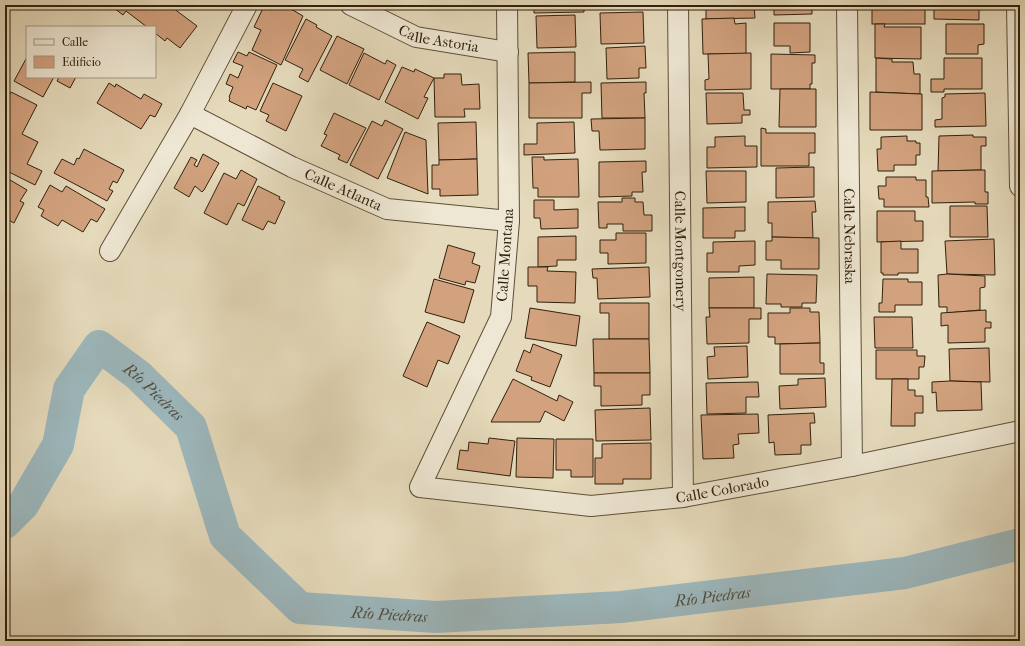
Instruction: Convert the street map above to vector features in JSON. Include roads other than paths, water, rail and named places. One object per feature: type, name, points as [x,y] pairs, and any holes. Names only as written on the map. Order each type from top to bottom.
[{"type":"street","points":[[110,251],[190,114],[247,5]]},
{"type":"street","name":"Calle Astoria","points":[[351,5],[416,37],[508,52]]},
{"type":"street","name":"Calle Montana","points":[[420,487],[501,317],[509,221],[507,5]]},
{"type":"street","name":"Calle Montgomery","points":[[678,5],[683,496]]},
{"type":"street","name":"Calle Nebraska","points":[[847,5],[852,466]]},
{"type":"street","points":[[1017,5],[1020,186]]},
{"type":"street","name":"Calle Atlanta","points":[[190,114],[292,167],[387,209],[509,221]]},
{"type":"street","name":"Calle Colorado","points":[[420,487],[591,506],[683,496],[852,466],[1020,431]]},
{"type":"waterway","name":"Río Piedras","points":[[5,523],[23,505],[58,445],[69,389],[99,346],[138,375],[191,427],[225,536],[300,608],[436,617],[621,607],[905,573],[1020,544]]}]
